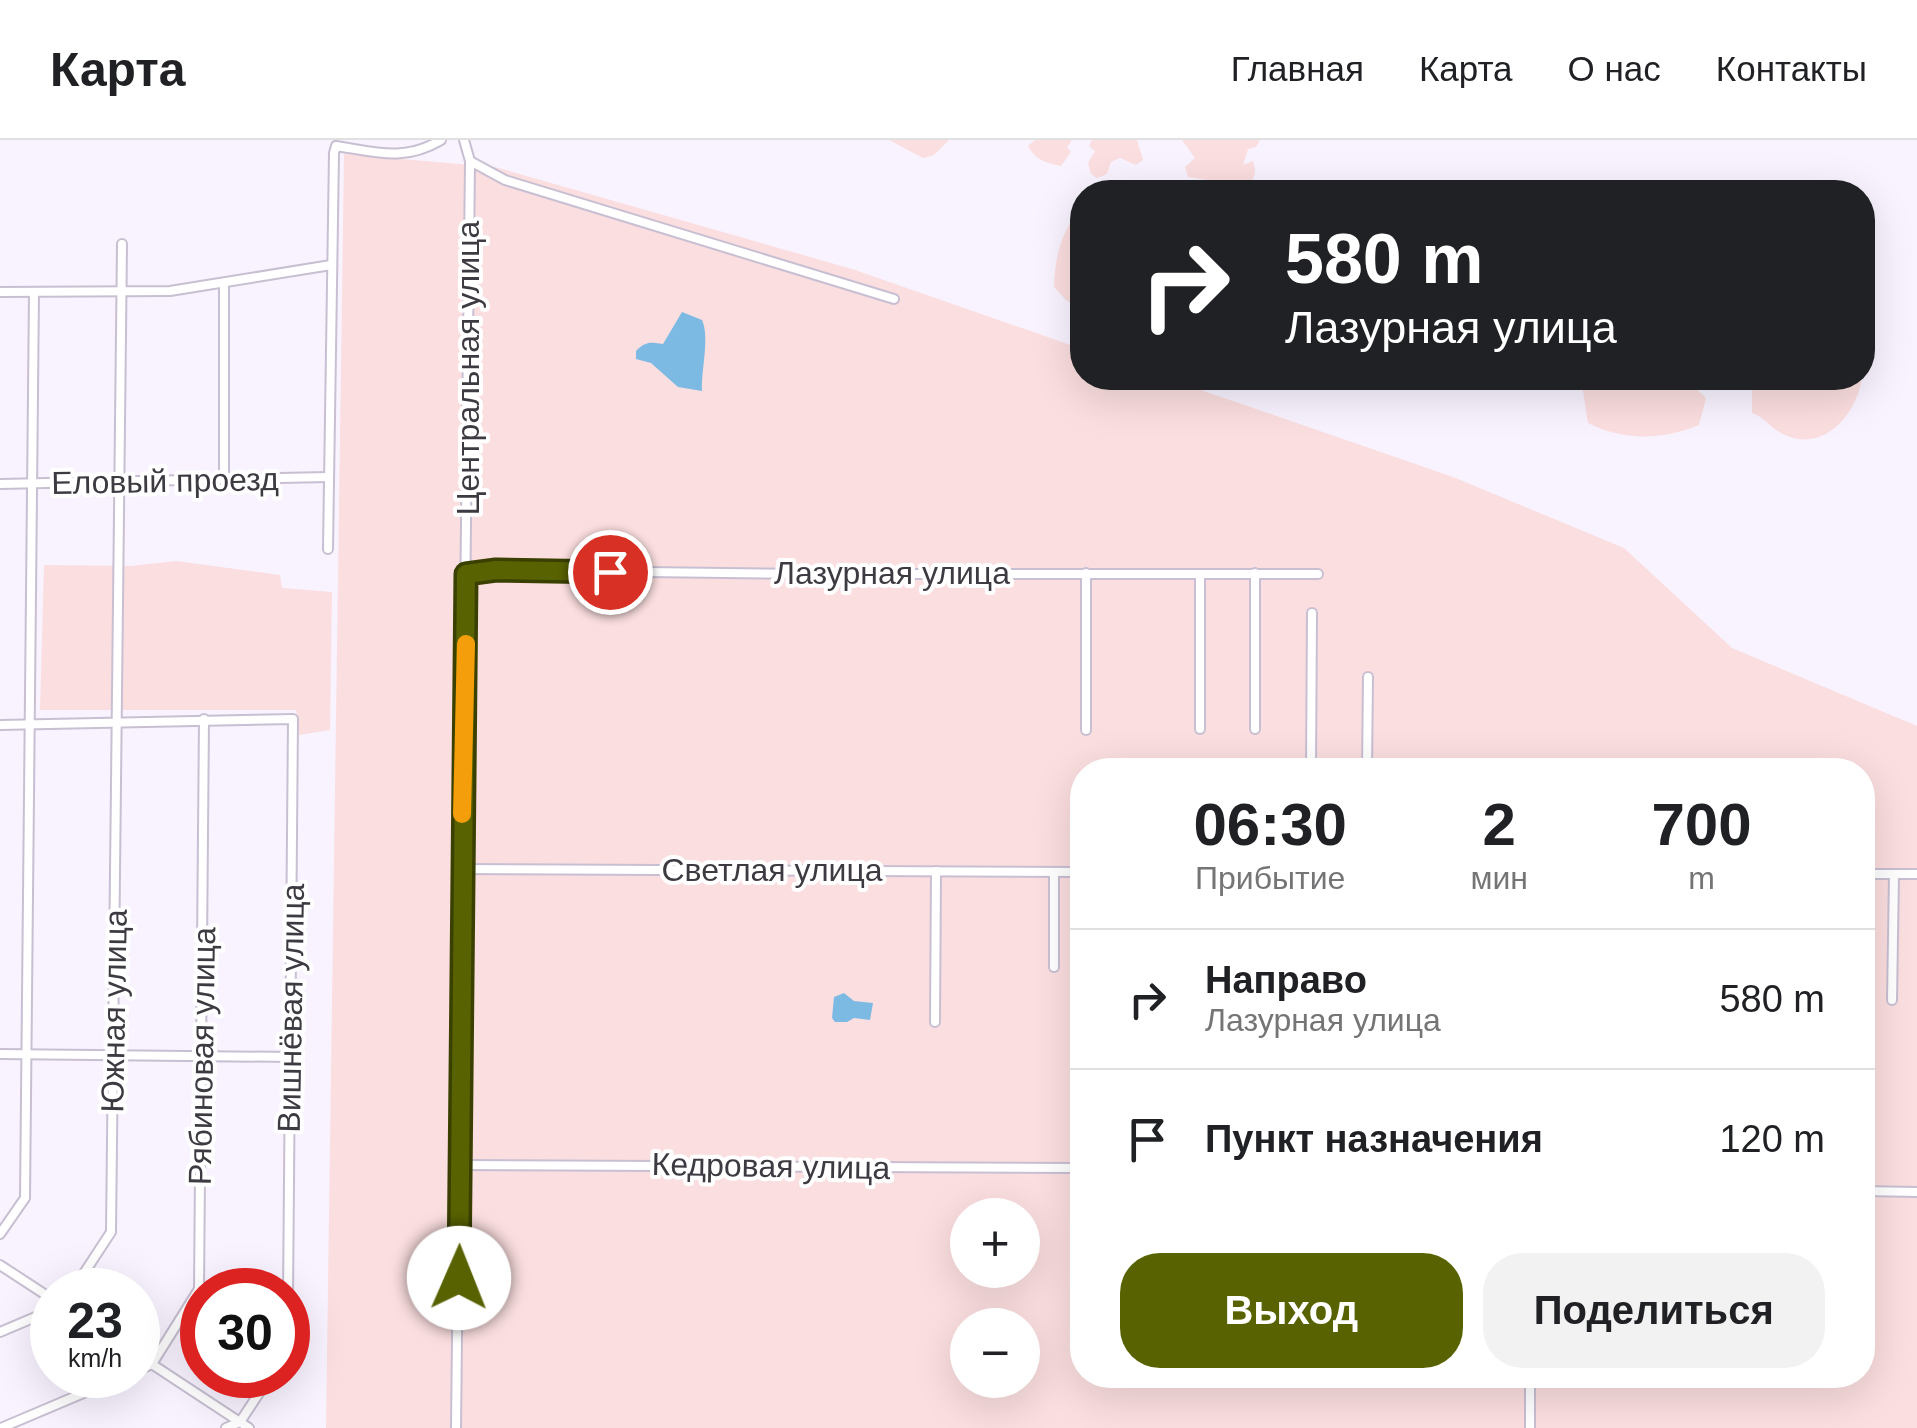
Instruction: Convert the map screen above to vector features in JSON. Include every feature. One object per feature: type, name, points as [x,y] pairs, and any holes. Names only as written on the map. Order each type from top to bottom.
[{"type":"street","points":[[328,550],[331,172],[336,146],[394,155],[420,152],[441,140]]},
{"type":"street","name":"Центральная улица","points":[[456,1428],[470,162],[465,144]]},
{"type":"street","points":[[470,162],[505,180],[894,299]]},
{"type":"street","name":"Южная улица","points":[[87,1268],[111,1232],[122,244]]},
{"type":"street","points":[[0,292],[170,291],[332,265]]},
{"type":"street","points":[[224,284],[224,480]]},
{"type":"street","points":[[0,1234],[25,1198],[34,292]]},
{"type":"street","name":"Еловый проезд","points":[[0,484],[329,477]]},
{"type":"street","name":"Лазурная улица","points":[[466,574],[496,570],[1318,574]]},
{"type":"street","points":[[1086,572],[1086,730]]},
{"type":"street","points":[[1255,729],[1256,573]]},
{"type":"street","points":[[1200,574],[1200,729]]},
{"type":"street","points":[[1311,758],[1312,613]]},
{"type":"street","points":[[1367,758],[1368,677]]},
{"type":"street","points":[[0,725],[204,719]]},
{"type":"street","name":"Вишнёвая улица","points":[[204,719],[293,719],[288,1268]]},
{"type":"street","name":"Рябиновая улица","points":[[160,1351],[199,1289],[204,719]]},
{"type":"street","name":"Светлая улица","points":[[461,869],[1070,872]]},
{"type":"street","points":[[935,1022],[936,871]]},
{"type":"street","points":[[1054,872],[1054,967]]},
{"type":"street","points":[[1875,874],[1917,874]]},
{"type":"street","points":[[1892,1000],[1894,874]]},
{"type":"street","points":[[0,1054],[292,1057]]},
{"type":"street","name":"Кедровая улица","points":[[460,1165],[1070,1168]]},
{"type":"street","points":[[1875,1192],[1917,1192]]},
{"type":"street","points":[[0,1265],[30,1285]]},
{"type":"street","points":[[0,1332],[30,1319]]},
{"type":"street","points":[[160,1369],[249,1428]]},
{"type":"street","points":[[1530,1388],[1530,1428]]},
{"type":"street","points":[[1,1428],[72,1398]]},
{"type":"street","points":[[226,1428],[240,1422],[256,1398]]},
{"type":"shaded area","points":[[889,140],[949,140],[934,155],[923,158]]},
{"type":"shaded area","points":[[1035,140],[1072,140],[1067,147],[1071,152],[1061,166],[1046,162],[1028,146]]},
{"type":"shaded area","points":[[1092,140],[1137,140],[1143,160],[1136,165],[1120,158],[1111,162],[1107,174],[1097,178],[1091,174],[1088,163],[1095,151],[1089,146]]},
{"type":"shaded area","points":[[1182,140],[1260,140],[1256,147],[1248,149],[1243,165],[1253,161],[1255,172],[1251,180],[1188,177],[1185,167],[1195,158]]},
{"type":"shaded area","points":[[344,154],[495,167],[852,269],[1070,345],[1070,390],[1201,390],[1453,477],[1624,548],[1732,648],[1917,726],[1917,1428],[326,1428]]},
{"type":"shaded area","points":[[1069,225],[1070,302],[1054,287],[1060,244]]},
{"type":"shaded area","points":[[1583,390],[1697,390],[1706,398],[1699,425],[1671,434],[1629,435],[1588,423]]},
{"type":"shaded area","points":[[1752,390],[1859,390],[1837,426],[1813,439],[1780,433],[1752,413]]},
{"type":"shaded area","points":[[176,561],[280,575],[282,588],[332,592],[330,730],[299,735],[296,710],[40,710],[44,565],[131,566]]},
{"type":"water","points":[[682,312],[702,320],[704,327],[702,391],[678,387],[651,363],[636,359],[636,351],[643,345],[663,344]]},
{"type":"water","points":[[844,993],[854,1001],[873,1003],[870,1020],[835,1022],[834,997]]},
{"type":"slow traffic","points":[[462,814],[466,644]]},
{"type":"route","points":[[459,1278],[466,574],[496,570],[610,572]]}]
